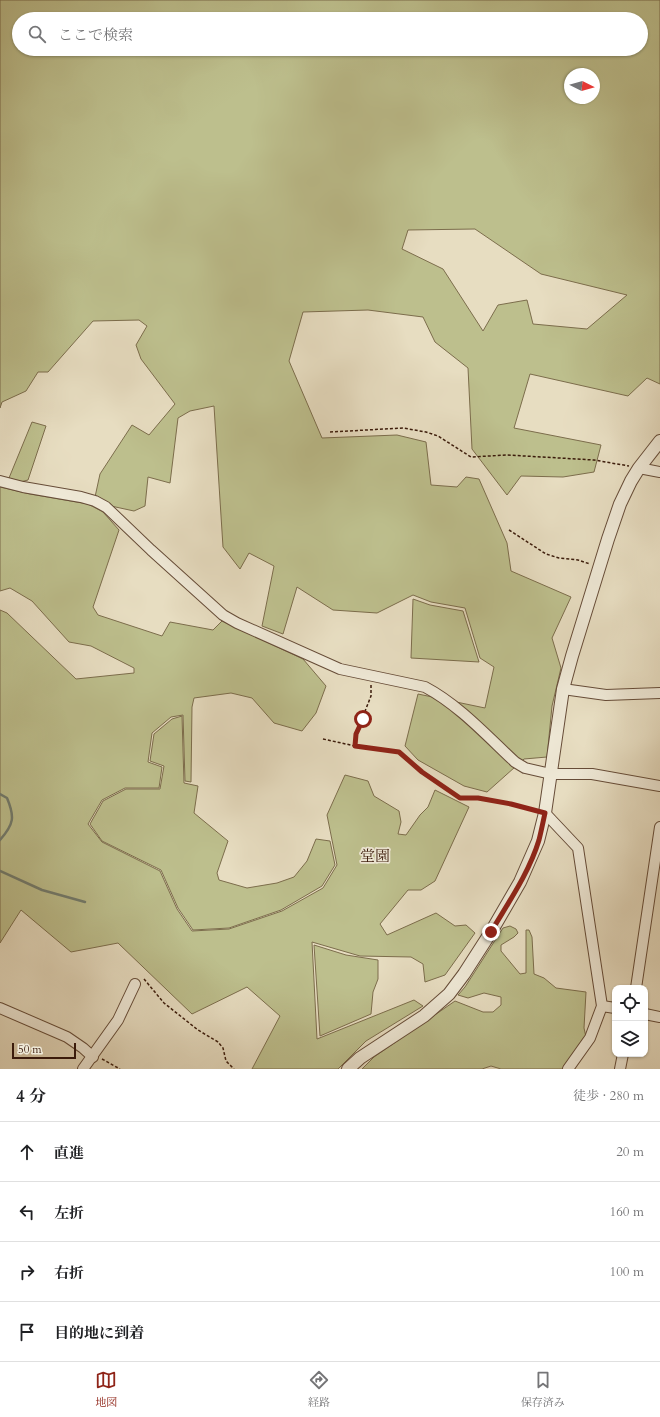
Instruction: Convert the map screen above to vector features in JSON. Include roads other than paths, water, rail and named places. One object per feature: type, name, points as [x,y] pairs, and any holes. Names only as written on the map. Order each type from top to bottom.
[{"type":"street","points":[[348,1069],[360,1058],[437,1006],[456,984],[491,932],[520,882],[538,841],[545,813],[563,689],[608,539],[620,504],[639,468],[660,441]]},
{"type":"street","points":[[639,468],[660,472]]},
{"type":"street","points":[[0,481],[23,487],[81,497],[95,501],[106,507],[151,550],[228,618],[250,630],[340,669],[425,687],[436,693],[462,714],[515,762],[525,768],[550,774],[592,774],[660,786]]},
{"type":"street","points":[[563,689],[606,695],[660,693]]},
{"type":"street","points":[[545,813],[578,848],[602,1006],[590,1038],[568,1069]]},
{"type":"street","points":[[636,985],[660,827]]},
{"type":"street","points":[[83,1069],[94,1056],[118,1020],[135,984]]},
{"type":"street","points":[[602,1006],[612,1008]]},
{"type":"street","points":[[0,1008],[67,1037],[94,1056]]},
{"type":"street","points":[[648,1015],[660,1017]]},
{"type":"street","points":[[620,1069],[622,1057]]},
{"type":"waterway","points":[[0,794],[7,798],[12,815],[10,825],[0,840]]},
{"type":"waterway","points":[[0,871],[42,890],[85,902]]},
{"type":"district","name":"堂園","points":[[375,856]]}]
